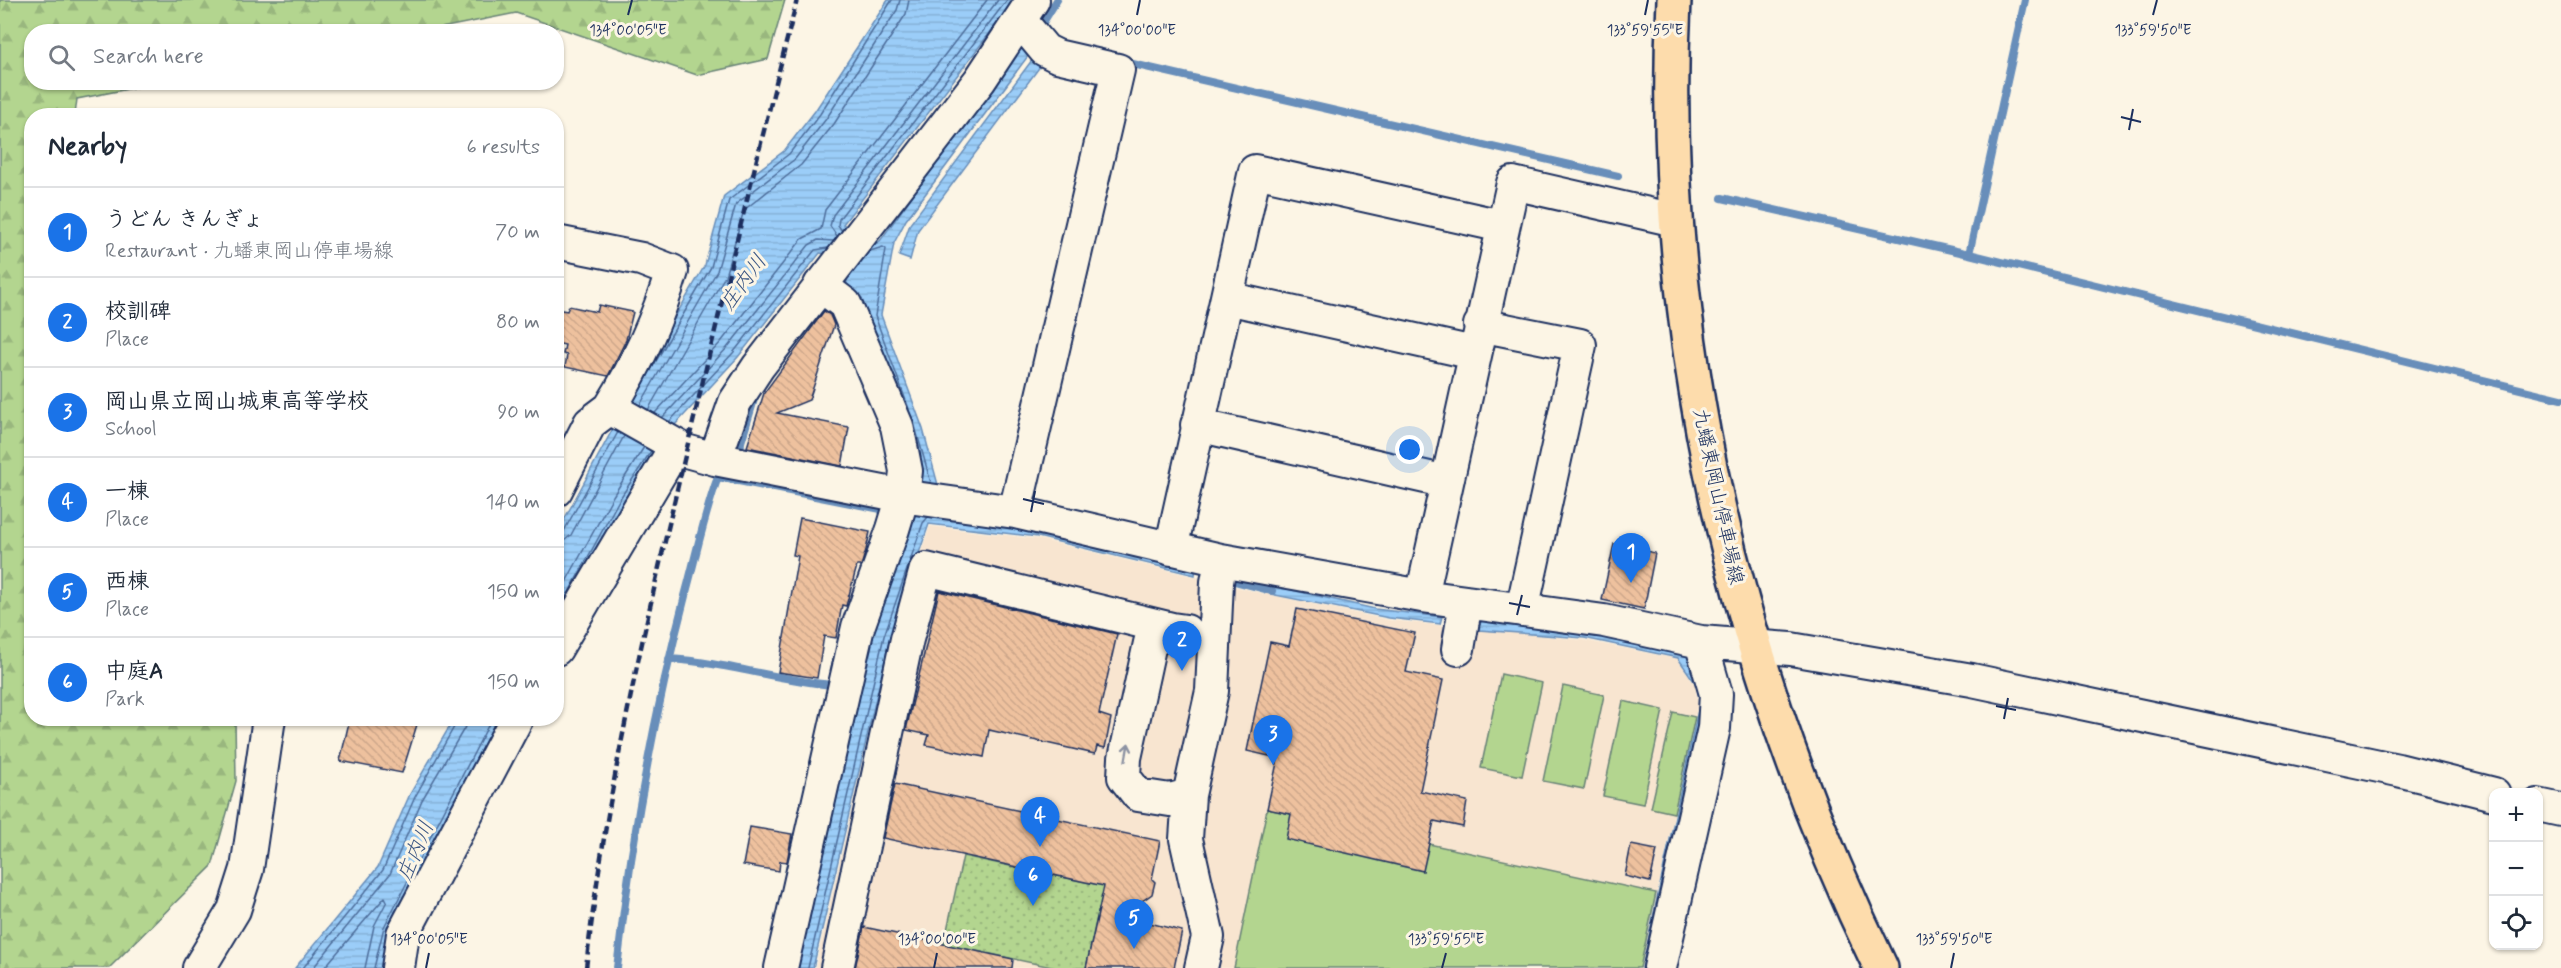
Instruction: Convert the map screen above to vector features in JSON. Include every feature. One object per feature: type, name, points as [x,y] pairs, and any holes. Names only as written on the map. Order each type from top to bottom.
[{"type":"main road","name":"九蟠東岡山停車場線","points":[[1674,0],[1671,57],[1675,220],[1704,447],[1754,645],[1784,740],[1829,857],[1881,968]]},
{"type":"street","points":[[716,459],[735,402],[828,284],[859,235],[1029,21],[1045,50],[1057,56],[1118,70],[1015,512]]},
{"type":"street","points":[[1171,549],[1255,171],[1502,226]]},
{"type":"street","points":[[1422,596],[1513,183],[1675,220]]},
{"type":"street","points":[[564,244],[641,259],[672,272],[659,310],[614,410],[590,423],[564,474]]},
{"type":"street","points":[[781,968],[858,627],[905,496],[906,471],[897,426],[845,304],[828,284]]},
{"type":"street","points":[[1227,298],[1477,339],[1580,345],[1522,610]]},
{"type":"street","points":[[614,410],[672,444],[716,459],[905,496],[1015,512],[1171,549],[1220,570],[1422,596],[1463,623],[1522,610],[1604,621],[1701,642],[1791,649],[1972,680],[2398,770],[2489,793]]},
{"type":"street","points":[[1197,425],[1447,482]]},
{"type":"street","points":[[564,635],[672,444]]},
{"type":"street","points":[[837,968],[907,639],[926,569],[1216,638]]},
{"type":"street","points":[[1201,968],[1208,937],[1186,839],[1189,795],[1212,691],[1220,570]]},
{"type":"street","points":[[1172,629],[1150,644],[1125,758],[1124,777],[1138,795],[1170,800],[1189,795]]},
{"type":"street","points":[[1660,968],[1714,728],[1716,694],[1701,642]]},
{"type":"street","points":[[199,968],[234,910],[247,869],[268,726]]},
{"type":"street","points":[[398,968],[403,934],[512,726]]},
{"type":"street","points":[[2543,806],[2561,810]]},
{"type":"shaded area","points":[[930,526],[1039,539],[1262,593],[1389,620],[1584,640],[1678,659],[1695,685],[1698,704],[1641,968],[815,968],[892,634]]},
{"type":"green space","points":[[0,0],[785,0],[768,59],[697,75],[564,29],[564,24],[548,24],[516,13],[461,24],[24,24],[24,90],[123,90],[77,99],[76,108],[24,108],[24,726],[235,726],[236,781],[212,866],[109,968],[0,968]]},
{"type":"green space","points":[[1501,674],[1542,683],[1522,776],[1481,768]]},
{"type":"green space","points":[[1563,686],[1604,695],[1584,789],[1543,781]]},
{"type":"green space","points":[[1623,701],[1663,710],[1643,804],[1603,796]]},
{"type":"green space","points":[[1673,712],[1695,717],[1674,813],[1651,808]]},
{"type":"green space","points":[[1267,809],[1656,893],[1640,968],[1234,968]]},
{"type":"green space","points":[[963,856],[1118,889],[1098,912],[1086,968],[1056,968],[944,944]]},
{"type":"water","name":"庄内川","points":[[888,0],[1015,0],[843,224],[872,246],[880,241],[1027,36],[1037,44],[906,220],[894,243],[881,315],[923,429],[938,485],[1038,528],[1196,567],[1195,575],[1038,537],[929,524],[890,638],[813,968],[790,968],[866,636],[908,513],[846,297],[847,278],[829,254],[820,253],[738,357],[674,426],[625,503],[564,615],[564,520],[641,376],[705,265],[724,196],[784,151],[815,111]]},
{"type":"water","points":[[1038,52],[1047,57],[918,230],[910,260],[899,256],[910,224]]},
{"type":"water","points":[[1265,584],[1375,609],[1442,617],[1440,624],[1389,618],[1265,593]]},
{"type":"water","points":[[1481,620],[1586,631],[1684,652],[1698,670],[1707,696],[1649,968],[1642,968],[1700,701],[1696,684],[1678,658],[1584,638],[1479,630]]},
{"type":"water","name":"庄内川","points":[[450,726],[504,726],[387,968],[295,968],[378,867],[410,794]]},
{"type":"building","points":[[599,305],[633,312],[626,340],[608,376],[565,367],[567,355],[564,354],[564,310],[567,311],[569,306],[597,312]]},
{"type":"building","points":[[824,311],[830,315],[834,325],[809,400],[777,413],[849,427],[842,466],[747,447],[764,393]]},
{"type":"building","points":[[800,518],[870,532],[861,566],[857,566],[846,606],[842,605],[836,638],[824,636],[817,678],[778,672],[798,556],[793,555]]},
{"type":"building","points":[[1614,544],[1655,553],[1644,609],[1602,600]]},
{"type":"building","points":[[939,591],[1117,634],[1099,714],[1111,718],[1105,748],[1097,746],[1095,754],[989,730],[984,757],[926,745],[929,735],[906,730]]},
{"type":"building","points":[[1297,609],[1415,633],[1406,672],[1443,680],[1420,791],[1467,801],[1463,827],[1434,821],[1423,871],[1286,839],[1291,814],[1267,809],[1278,758],[1247,751],[1270,642],[1289,646]]},
{"type":"building","points":[[348,726],[417,726],[402,773],[340,761]]},
{"type":"building","points":[[895,784],[1160,841],[1152,879],[1155,882],[1152,894],[1121,916],[1182,931],[1174,968],[1086,968],[1104,886],[883,838]]},
{"type":"building","points":[[750,827],[792,834],[787,862],[780,861],[779,871],[743,865]]},
{"type":"building","points":[[1631,845],[1657,850],[1650,882],[1625,876]]},
{"type":"building","points":[[864,927],[1013,959],[1012,968],[855,968]]},
{"type":"waterway","points":[[1039,29],[1057,0]]},
{"type":"waterway","points":[[1969,254],[2025,0]]},
{"type":"waterway","points":[[1124,62],[1618,176]]},
{"type":"waterway","points":[[1722,198],[1969,254],[2561,399]]},
{"type":"waterway","points":[[742,455],[740,455],[741,442],[755,396]]},
{"type":"waterway","points":[[617,968],[636,827],[653,734],[673,642],[704,521],[718,477],[881,509],[885,520]]},
{"type":"waterway","points":[[1223,578],[1272,591]]},
{"type":"waterway","points":[[669,659],[832,685]]},
{"type":"railway","points":[[586,968],[602,848],[636,671],[705,370],[797,0]]},
{"type":"place","name":"うどん きんぎょ","points":[[1631,583]]},
{"type":"place","name":"校訓碑","points":[[1182,671]]},
{"type":"place","name":"岡山県立岡山城東高等学校","points":[[1273,765]]},
{"type":"place","name":"一棟","points":[[1040,847]]},
{"type":"place","name":"中庭A","points":[[1033,906]]},
{"type":"place","name":"西棟","points":[[1134,949]]}]
